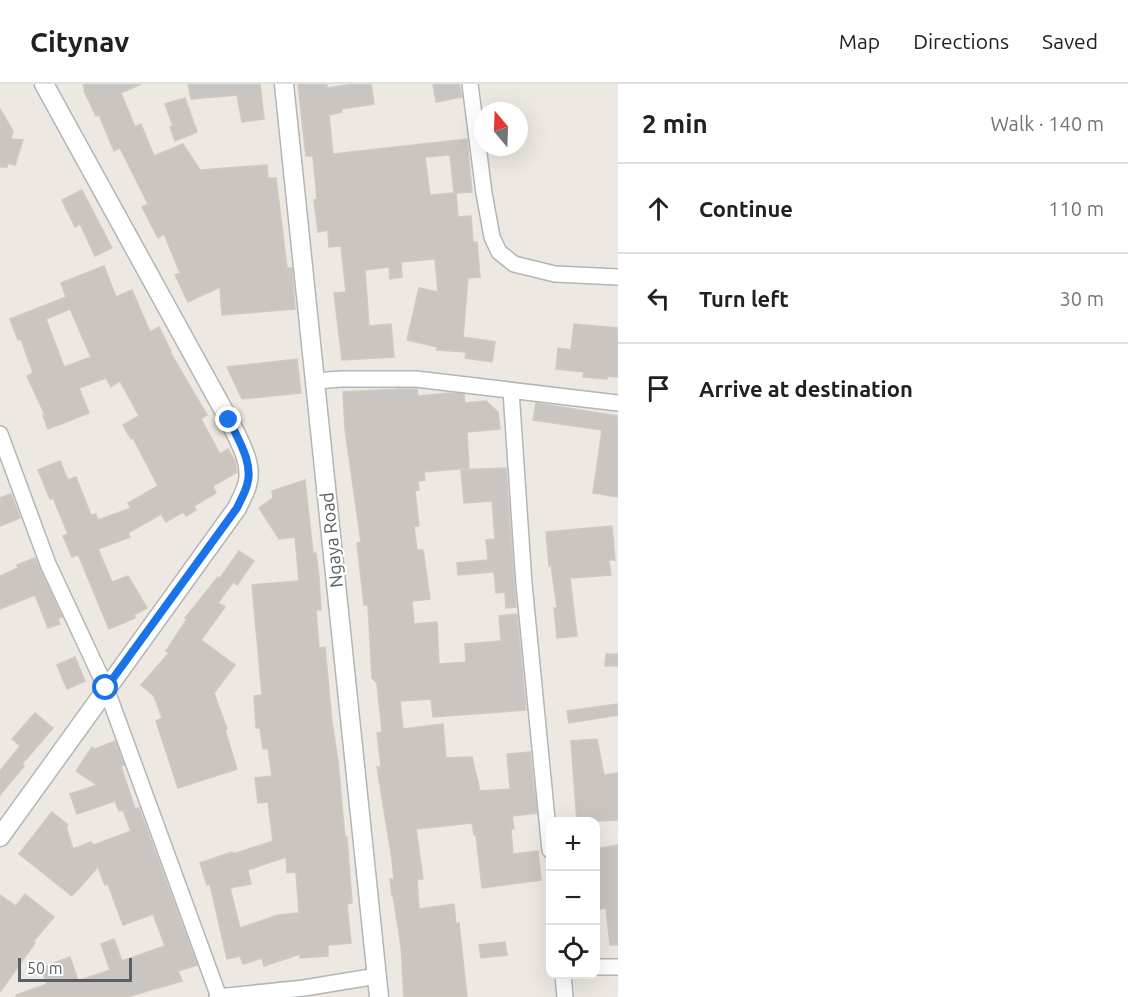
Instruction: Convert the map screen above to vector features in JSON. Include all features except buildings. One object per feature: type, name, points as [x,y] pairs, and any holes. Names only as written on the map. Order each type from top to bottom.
[{"type":"street","points":[[0,837],[237,508],[248,485],[249,474],[246,456],[229,420],[44,84]]},
{"type":"street","name":"Ngaya Road","points":[[284,84],[379,997]]},
{"type":"street","points":[[470,84],[484,193],[492,237],[499,252],[514,264],[555,274],[618,277]]},
{"type":"street","points":[[315,381],[416,379],[618,403]]},
{"type":"street","points":[[511,391],[524,584],[547,817]]},
{"type":"street","points":[[0,434],[48,564],[106,688],[218,997],[304,988],[377,976]]},
{"type":"street","points":[[600,967],[618,967]]},
{"type":"street","points":[[563,979],[565,997]]},
{"type":"route","points":[[106,688],[237,508],[248,485],[246,456],[229,420]]}]
